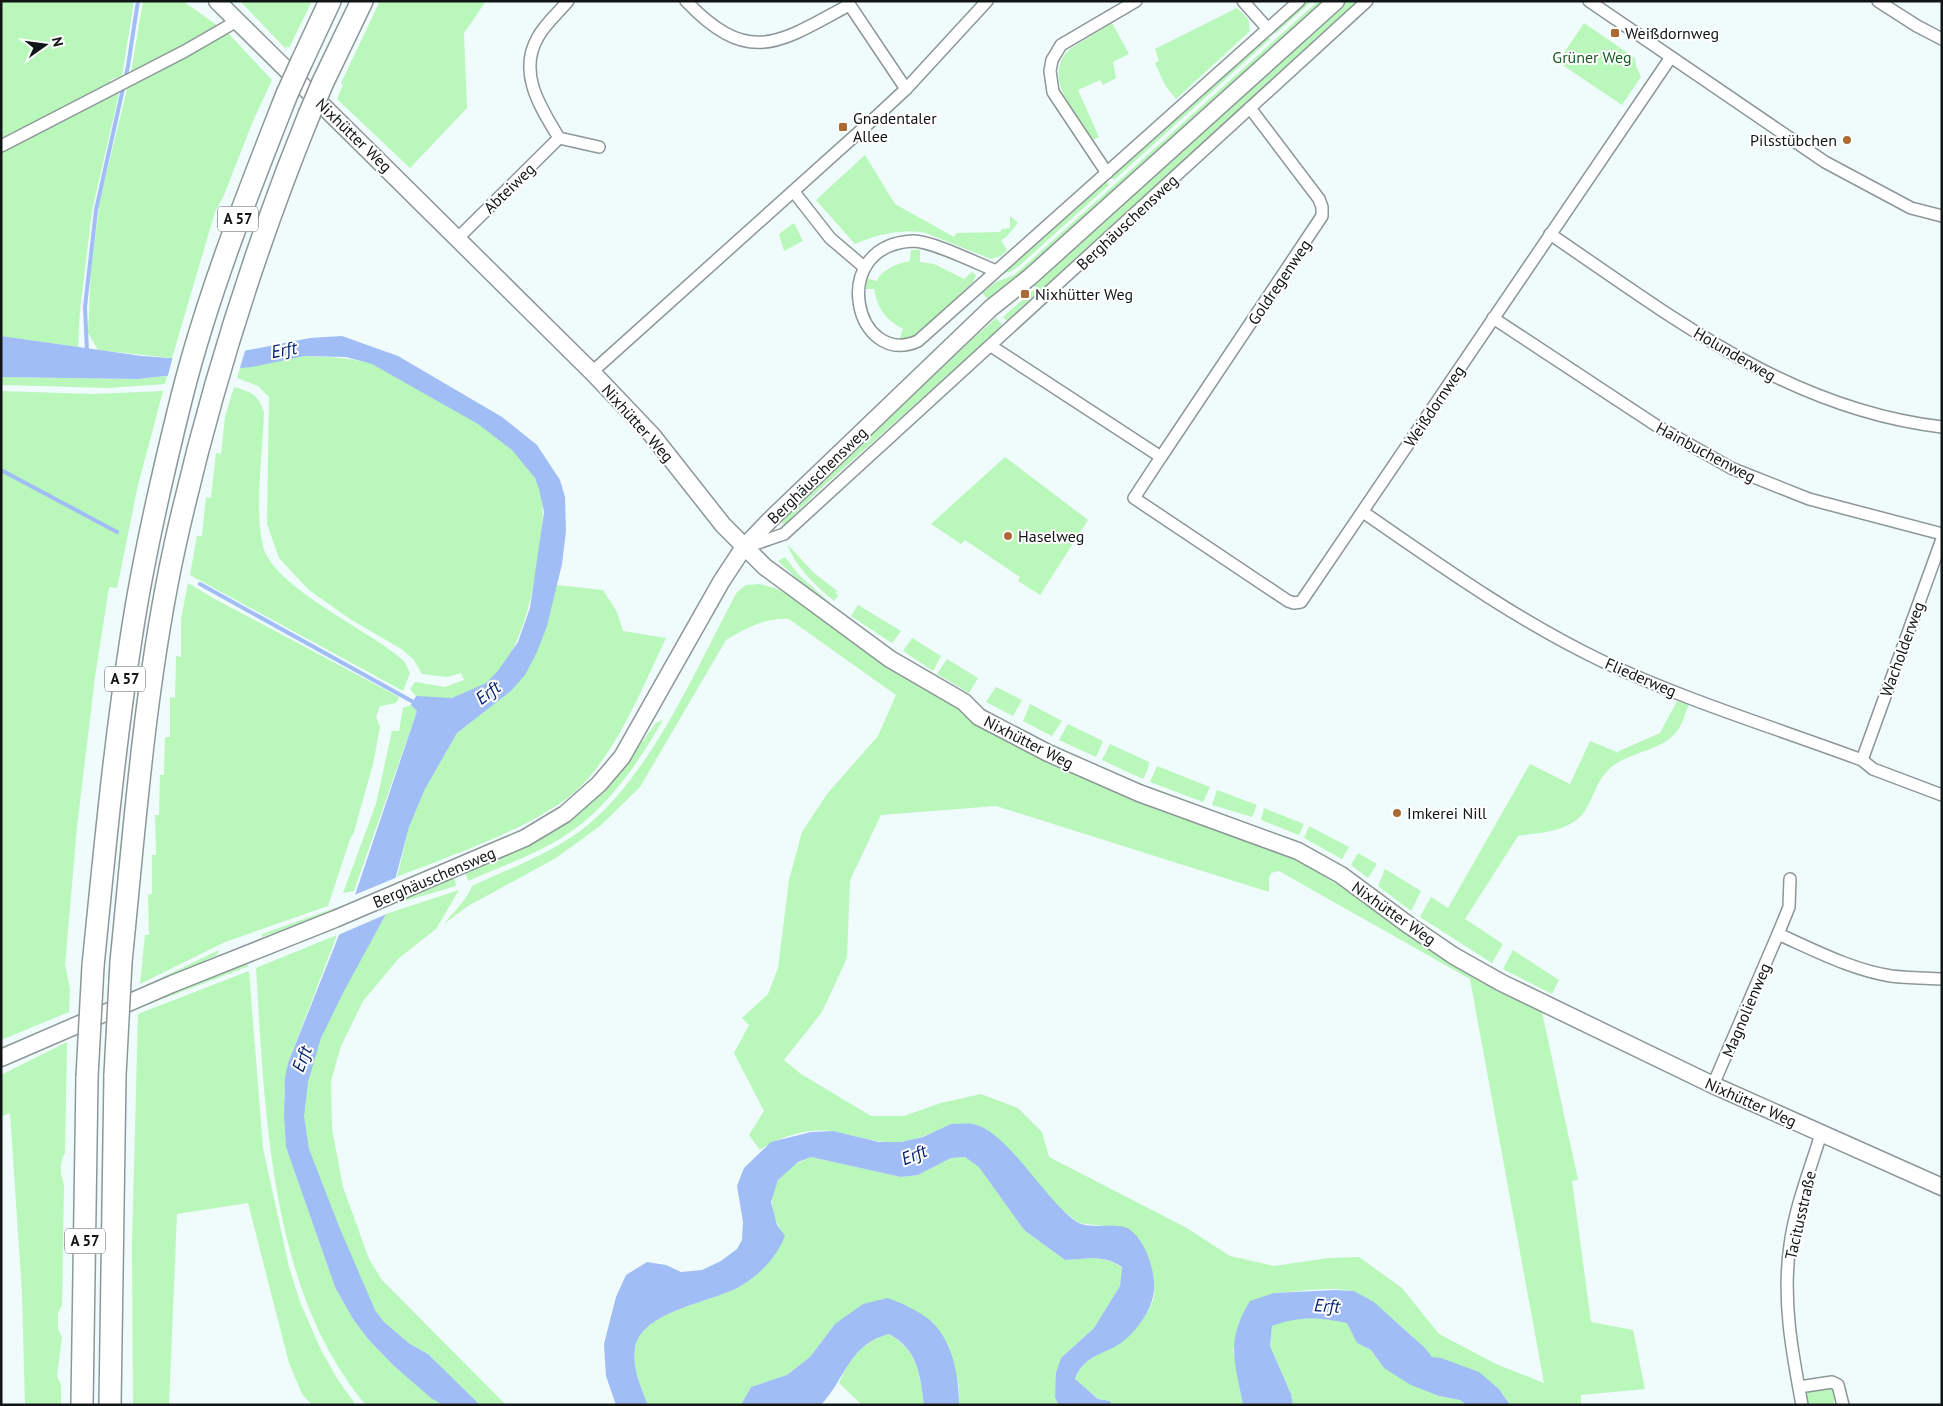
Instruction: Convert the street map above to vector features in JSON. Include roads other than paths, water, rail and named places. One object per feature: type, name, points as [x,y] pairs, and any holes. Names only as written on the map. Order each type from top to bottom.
[{"type":"highway","name":"A 57","points":[[82,1405],[87,1077],[93,966],[116,744],[131,636],[149,540],[182,396],[196,346],[226,254],[287,94],[330,1]]},
{"type":"highway","name":"A 57","points":[[110,1405],[115,1075],[121,962],[144,747],[158,638],[175,547],[211,394],[227,342],[272,205],[309,115],[362,1]]},
{"type":"main road","name":"Nixhütter Weg","points":[[217,1],[592,372],[652,435],[723,525],[765,568],[882,654],[964,702],[979,717],[1048,753],[1139,793],[1298,851],[1340,875],[1454,956],[1502,983],[1713,1086],[1942,1187]]},
{"type":"main road","name":"Berghäuschensweg","points":[[1,1058],[172,984],[335,920],[546,827],[576,805],[599,784],[633,741],[721,582],[744,547],[816,474],[991,308],[1025,281],[1336,1]]},
{"type":"street","points":[[568,1],[537,38],[530,70],[535,95],[559,138],[599,147]]},
{"type":"street","points":[[686,1],[709,24],[728,37],[754,43],[769,42],[809,27],[848,3],[906,89]]},
{"type":"street","points":[[1107,174],[1054,92],[1050,71],[1052,60],[1061,45],[1136,1]]},
{"type":"street","points":[[1243,1],[1268,29]]},
{"type":"street","points":[[996,271],[927,243],[913,241],[884,249],[873,257],[864,267],[859,279],[857,295],[866,325],[885,341],[902,346],[918,341],[1299,1]]},
{"type":"street","name":"Berghäuschensweg","points":[[744,547],[784,534],[1367,1]]},
{"type":"street","points":[[1589,1],[1825,162],[1910,208],[1942,216]]},
{"type":"street","points":[[1878,1],[1917,26],[1942,39]]},
{"type":"street","points":[[592,372],[794,192],[906,89],[985,3]]},
{"type":"street","points":[[1,146],[211,37],[237,21]]},
{"type":"street","name":"Weißdornweg","points":[[1161,457],[1134,498],[1288,601],[1297,603],[1306,597],[1671,57]]},
{"type":"street","name":"Goldregenweg","points":[[1161,457],[1322,216],[1322,207],[1319,199],[1250,108]]},
{"type":"street","name":"Abteiweg","points":[[458,238],[559,138]]},
{"type":"street","points":[[794,192],[830,238],[864,267]]},
{"type":"street","name":"Holunderweg","points":[[1550,234],[1744,362],[1779,379],[1854,408],[1896,420],[1942,427]]},
{"type":"street","name":"Hainbuchenweg","points":[[1493,318],[1657,426],[1730,468],[1809,499],[1942,534]]},
{"type":"street","points":[[991,346],[1161,457]]},
{"type":"street","name":"Fliederweg","points":[[1362,512],[1497,604],[1605,662],[1691,697],[1862,760],[1873,769],[1942,795]]},
{"type":"street","name":"Wacholderweg","points":[[1862,760],[1942,539]]},
{"type":"street","name":"Magnolienweg","points":[[1713,1086],[1789,907],[1790,879]]},
{"type":"street","points":[[1778,934],[1838,960],[1874,972],[1908,978],[1942,978]]},
{"type":"street","name":"Tacitusstraße","points":[[1802,1405],[1788,1322],[1786,1285],[1790,1244],[1798,1207],[1821,1134]]},
{"type":"street","points":[[1799,1387],[1832,1382],[1838,1386],[1843,1405]]},
{"type":"water","name":"Erft","points":[[1,336],[142,356],[184,359],[213,357],[310,338],[342,336],[398,356],[502,417],[537,445],[560,480],[565,497],[566,531],[562,564],[547,626],[537,652],[525,675],[511,691],[457,733],[425,789],[409,827],[386,914],[321,1038],[308,1082],[304,1116],[309,1149],[340,1229],[375,1310],[384,1322],[410,1344],[428,1354],[480,1405],[443,1405],[431,1398],[393,1365],[368,1339],[353,1319],[335,1287],[286,1147],[284,1115],[285,1078],[288,1063],[355,895],[417,711],[411,705],[416,696],[452,698],[486,683],[497,672],[518,642],[530,608],[544,512],[535,478],[512,450],[478,424],[372,364],[346,357],[305,356],[251,367],[137,379],[1,377]]},
{"type":"water","name":"Erft","points":[[951,1124],[973,1124],[986,1129],[999,1139],[1052,1199],[1077,1222],[1089,1225],[1124,1227],[1135,1234],[1145,1248],[1153,1274],[1154,1290],[1151,1305],[1143,1320],[1121,1343],[1089,1360],[1079,1371],[1075,1379],[1098,1399],[1110,1401],[1112,1405],[1059,1405],[1055,1398],[1056,1373],[1061,1358],[1094,1328],[1120,1286],[1122,1267],[1102,1259],[1065,1260],[1024,1230],[979,1167],[965,1157],[951,1158],[918,1175],[901,1177],[811,1157],[798,1162],[778,1180],[771,1202],[777,1225],[785,1236],[772,1259],[754,1277],[739,1287],[678,1310],[662,1317],[649,1326],[640,1336],[634,1356],[638,1377],[648,1405],[616,1405],[606,1376],[604,1344],[616,1297],[626,1275],[647,1262],[666,1265],[681,1272],[702,1270],[721,1261],[737,1249],[742,1240],[743,1222],[737,1186],[744,1168],[771,1142],[811,1132],[833,1131],[879,1142],[901,1142],[923,1137]]},
{"type":"water","name":"Erft","points":[[1354,1291],[1374,1302],[1425,1348],[1432,1357],[1441,1358],[1479,1372],[1499,1389],[1510,1405],[1467,1405],[1460,1400],[1439,1396],[1411,1385],[1384,1368],[1371,1350],[1357,1343],[1347,1323],[1309,1318],[1291,1320],[1272,1326],[1270,1346],[1291,1394],[1293,1405],[1243,1405],[1234,1352],[1237,1328],[1250,1301],[1274,1293]]},
{"type":"water","points":[[888,1298],[922,1314],[932,1322],[945,1339],[956,1372],[959,1405],[924,1405],[919,1373],[912,1355],[899,1340],[889,1334],[876,1339],[856,1354],[821,1405],[741,1405],[751,1387],[787,1375],[810,1357],[835,1324],[863,1304]]},
{"type":"waterway","points":[[87,352],[85,307],[96,210],[128,66],[138,1]]},
{"type":"waterway","points":[[1,470],[117,532]]},
{"type":"waterway","points":[[200,584],[417,704]]},
{"type":"place","name":"Weißdornweg","points":[[1615,33]]},
{"type":"place","name":"Gnadentaler Allee","points":[[843,127]]},
{"type":"place","name":"Pilsstübchen","points":[[1847,140]]},
{"type":"place","name":"Nixhütter Weg","points":[[1025,294]]},
{"type":"place","name":"Haselweg","points":[[1008,536]]},
{"type":"place","name":"Imkerei Nill","points":[[1397,813]]},
{"type":"park label","name":"Grüner Weg","points":[[1592,57]]}]
